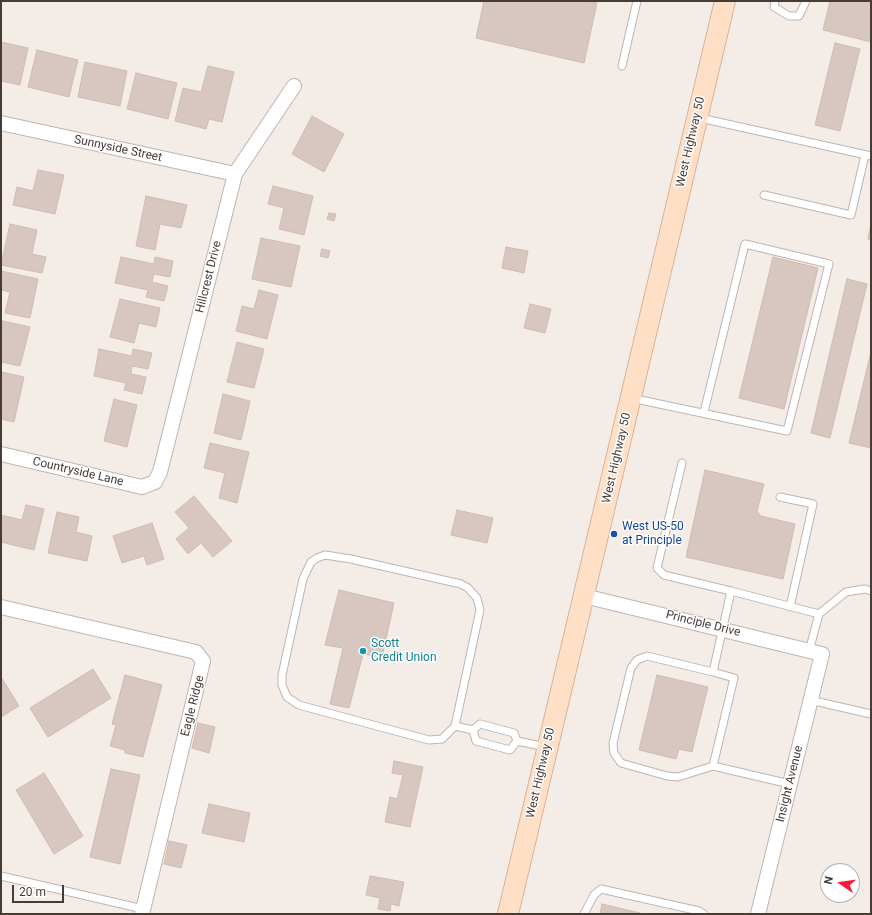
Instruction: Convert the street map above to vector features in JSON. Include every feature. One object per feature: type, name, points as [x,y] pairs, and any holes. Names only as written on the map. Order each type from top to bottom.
[{"type":"main road","name":"West Highway 50","points":[[508,914],[725,1]]},
{"type":"street","name":"Hillcrest Drive","points":[[155,482],[160,472],[235,174],[294,86]]},
{"type":"street","name":"Sunnyside Street","points":[[1,123],[235,174]]},
{"type":"street","name":"Countryside Lane","points":[[1,454],[142,487],[155,482]]},
{"type":"street","name":"Principle Drive","points":[[584,596],[723,628],[816,652]]},
{"type":"street","name":"Eagle Ridge","points":[[1,608],[196,652],[201,656],[203,666],[143,912]]},
{"type":"street","name":"Insight Avenue","points":[[758,914],[810,700],[816,652]]},
{"type":"lane","points":[[622,66],[636,1]]},
{"type":"lane","points":[[775,1],[774,6],[789,16],[800,16],[806,1]]},
{"type":"lane","points":[[697,117],[868,156],[851,215],[764,195]]},
{"type":"lane","points":[[631,398],[704,412],[787,431],[829,264],[745,244],[704,412]]},
{"type":"lane","points":[[682,463],[657,568],[664,575],[819,614]]},
{"type":"lane","points":[[780,497],[813,504],[790,607]]},
{"type":"lane","points":[[325,556],[351,559],[460,584],[473,592],[480,603],[480,610],[455,726],[442,739],[429,740],[306,707],[287,697],[282,685],[282,675],[303,579],[311,562],[325,556]]},
{"type":"lane","points":[[816,652],[819,614],[846,592],[865,589],[871,591]]},
{"type":"lane","points":[[712,672],[730,591]]},
{"type":"lane","points":[[713,766],[734,678],[647,656],[637,660],[631,668],[613,743],[614,753],[621,763],[667,776],[678,777],[713,766],[790,784]]},
{"type":"lane","points":[[810,700],[871,714]]},
{"type":"lane","points":[[473,730],[480,724],[514,733],[517,741]]},
{"type":"lane","points":[[455,726],[473,730]]},
{"type":"lane","points":[[473,730],[476,741],[510,750],[517,741]]},
{"type":"lane","points":[[517,741],[547,747]]},
{"type":"lane","name":"Eagle Ridge","points":[[1,876],[143,912]]},
{"type":"lane","points":[[584,914],[594,895],[601,890],[699,911],[704,914]]},
{"type":"building","points":[[484,1],[587,1],[597,3],[584,63],[476,38]]},
{"type":"building","points":[[830,1],[871,1],[871,42],[823,30]]},
{"type":"building","points":[[1,42],[28,48],[20,85],[1,81]]},
{"type":"building","points":[[835,43],[860,49],[840,131],[815,125]]},
{"type":"building","points":[[37,50],[78,60],[69,97],[28,87]]},
{"type":"building","points":[[85,62],[127,71],[120,106],[78,97]]},
{"type":"building","points":[[208,66],[234,72],[222,122],[209,119],[206,129],[175,121],[183,88],[201,92]]},
{"type":"building","points":[[136,73],[177,83],[168,119],[127,109]]},
{"type":"building","points":[[312,116],[344,134],[324,172],[292,154]]},
{"type":"building","points":[[38,170],[64,175],[55,214],[13,205],[17,187],[33,191]]},
{"type":"building","points":[[273,186],[313,196],[304,235],[279,229],[284,208],[268,204]]},
{"type":"building","points":[[146,196],[187,205],[181,228],[160,224],[155,250],[136,246]]},
{"type":"building","points":[[329,213],[336,214],[334,221],[327,219]]},
{"type":"building","points":[[10,224],[37,230],[32,254],[46,257],[42,273],[1,265]]},
{"type":"building","points":[[871,224],[871,240],[868,239]]},
{"type":"building","points":[[261,238],[300,246],[291,287],[252,279]]},
{"type":"building","points":[[506,247],[528,251],[524,273],[502,268]]},
{"type":"building","points":[[322,249],[330,251],[328,258],[320,256]]},
{"type":"building","points":[[121,257],[154,264],[155,257],[173,261],[170,277],[154,274],[152,282],[168,286],[164,301],[146,297],[148,290],[115,283]]},
{"type":"building","points":[[773,257],[818,268],[784,409],[739,398]]},
{"type":"building","points":[[1,271],[38,279],[30,318],[5,313],[10,292],[1,290]]},
{"type":"building","points":[[847,279],[867,284],[830,438],[811,433]]},
{"type":"building","points":[[259,290],[278,295],[267,339],[236,331],[242,306],[254,309]]},
{"type":"building","points":[[120,299],[160,308],[156,327],[139,323],[134,343],[110,337]]},
{"type":"building","points":[[530,304],[551,309],[545,333],[524,328]]},
{"type":"building","points":[[3,321],[30,327],[20,366],[1,362],[1,331]]},
{"type":"building","points":[[237,342],[264,349],[254,388],[227,382]]},
{"type":"building","points":[[99,349],[132,356],[133,349],[152,353],[148,369],[132,366],[131,374],[146,377],[142,394],[124,390],[126,383],[94,376]]},
{"type":"building","points":[[871,352],[871,448],[849,443]]},
{"type":"building","points":[[1,372],[24,377],[14,422],[1,419]]},
{"type":"building","points":[[223,394],[250,401],[241,440],[214,433]]},
{"type":"building","points":[[114,399],[137,405],[127,447],[104,441]]},
{"type":"building","points":[[210,443],[249,452],[237,503],[219,498],[225,473],[204,468]]},
{"type":"building","points":[[705,470],[764,484],[757,511],[761,516],[795,524],[783,579],[686,557]]},
{"type":"building","points":[[194,496],[232,541],[213,557],[201,543],[188,554],[176,539],[189,528],[175,512]]},
{"type":"building","points":[[26,505],[44,509],[34,550],[1,542],[1,515],[22,520]]},
{"type":"building","points":[[457,510],[493,518],[487,543],[451,535]]},
{"type":"building","points":[[57,512],[79,517],[76,532],[92,536],[87,561],[48,553]]},
{"type":"building","points":[[152,523],[164,559],[147,565],[144,556],[122,563],[113,536]]},
{"type":"building","name":"Scott Credit Union","points":[[339,590],[394,603],[382,657],[363,654],[349,708],[330,704],[343,648],[325,645]]},
{"type":"building","points":[[93,669],[111,698],[48,737],[30,708]]},
{"type":"building","points":[[125,675],[162,685],[143,757],[125,753],[125,750],[110,746],[116,725],[112,724]]},
{"type":"building","points":[[657,675],[708,687],[692,752],[679,749],[676,759],[639,750]]},
{"type":"building","points":[[1,677],[19,706],[1,717]]},
{"type":"building","points":[[198,723],[215,727],[209,753],[192,748]]},
{"type":"building","points":[[394,761],[423,767],[410,827],[385,822],[390,797],[397,799],[403,775],[392,773]]},
{"type":"building","points":[[111,769],[140,775],[120,864],[90,857]]},
{"type":"building","points":[[44,773],[83,836],[54,854],[16,790]]},
{"type":"building","points":[[209,804],[250,813],[244,842],[202,833]]},
{"type":"building","points":[[169,841],[187,845],[181,868],[164,864]]},
{"type":"building","points":[[370,876],[404,882],[399,906],[391,904],[390,911],[378,909],[380,898],[366,895]]},
{"type":"building","points":[[602,904],[644,914],[600,914]]},
{"type":"place","name":"West US-50 at Principle","points":[[614,534]]},
{"type":"place","name":"Scott Credit Union","points":[[363,651]]}]
